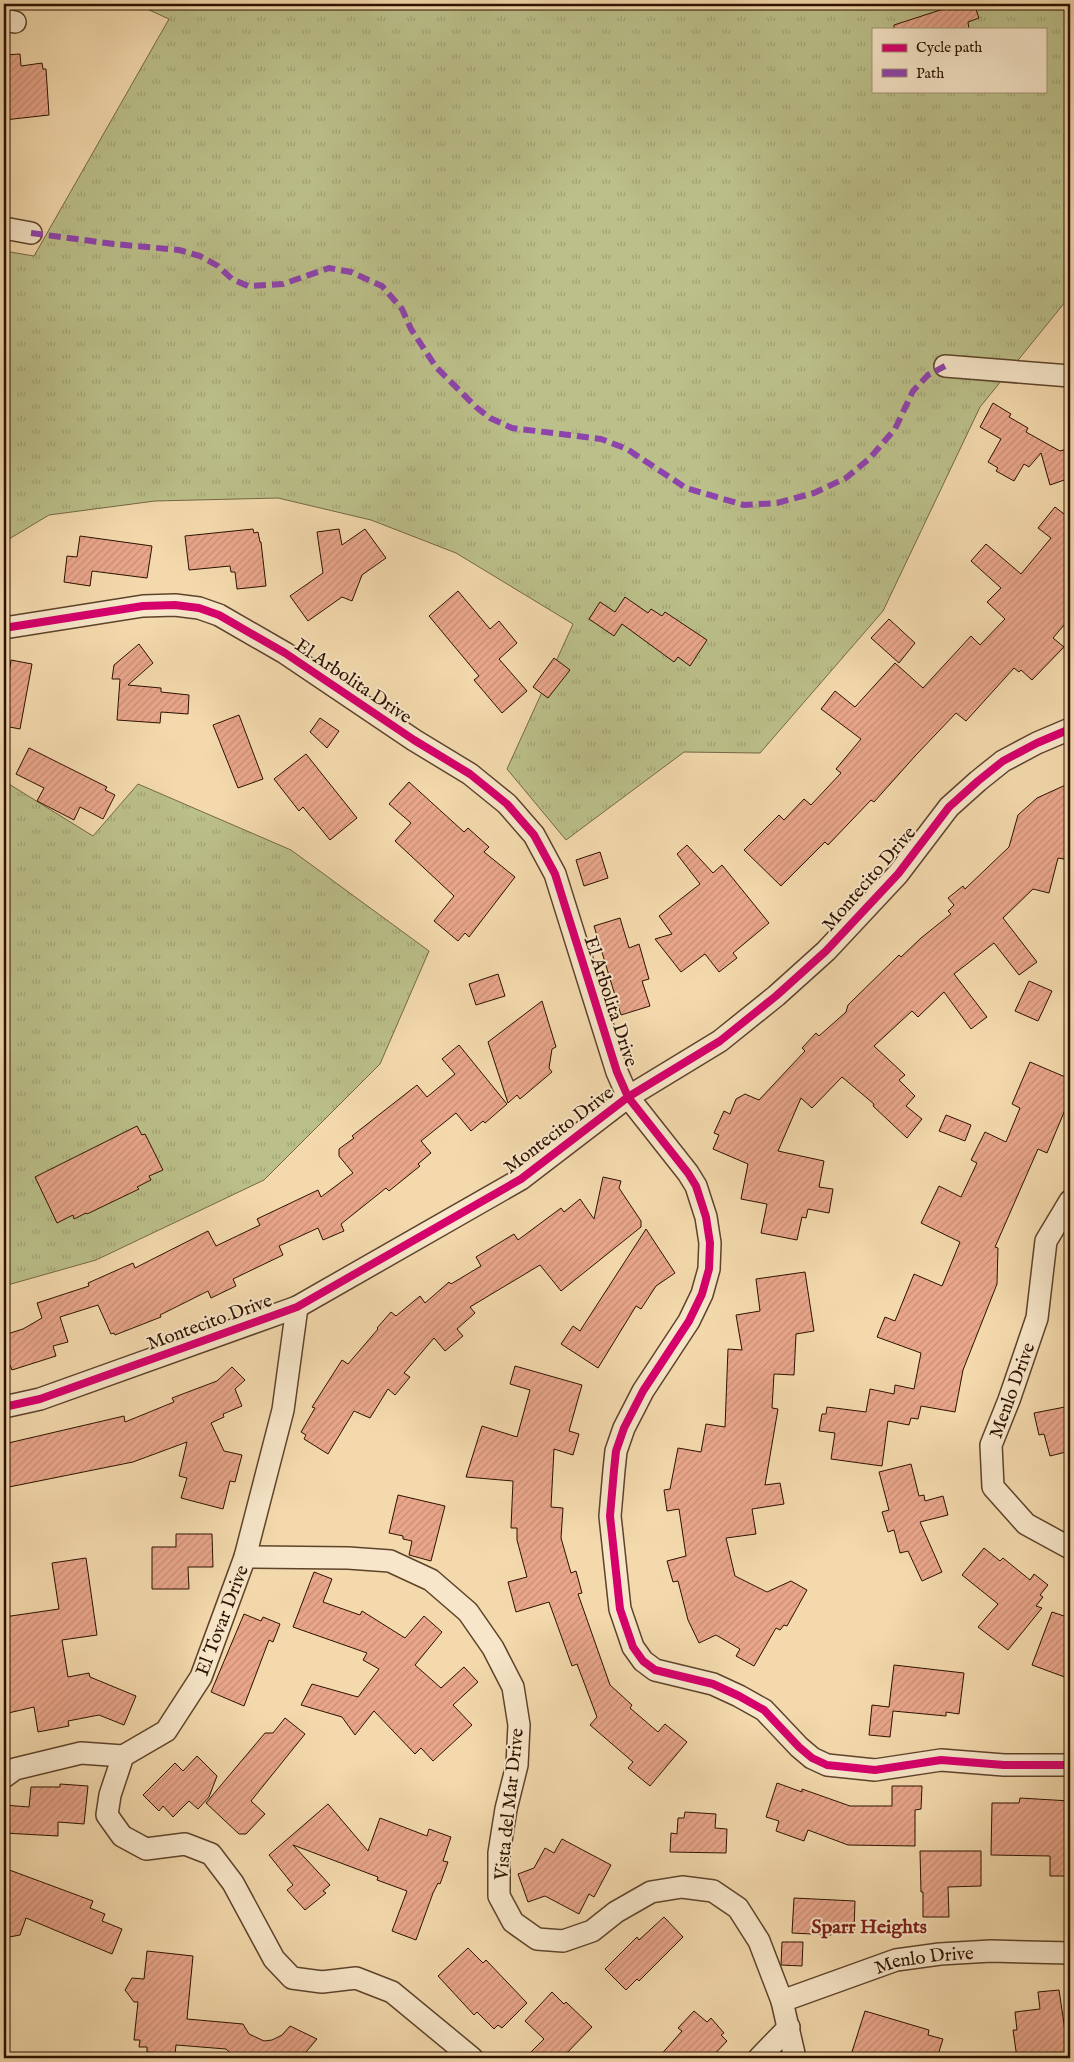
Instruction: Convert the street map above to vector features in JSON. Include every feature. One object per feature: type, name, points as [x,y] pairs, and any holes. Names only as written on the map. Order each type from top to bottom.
[{"type":"street","points":[[4,228],[31,233]]},
{"type":"street","points":[[945,366],[1070,376]]},
{"type":"street","name":"El Arbolita Drive","points":[[4,628],[143,606],[175,605],[199,608],[219,615],[285,653],[414,740],[470,774],[508,804],[534,835],[555,874],[617,1072],[628,1097],[688,1173],[696,1186],[706,1217],[711,1257],[702,1294],[689,1321],[643,1391],[624,1428],[616,1451],[610,1516],[620,1609],[633,1647],[643,1661],[655,1670],[712,1684],[764,1710],[799,1747],[812,1758],[827,1765],[875,1770],[941,1760],[1004,1766],[1070,1765]]},
{"type":"street","name":"Montecito Drive","points":[[4,1408],[40,1398],[297,1307],[521,1179],[628,1097],[720,1042],[776,996],[826,951],[898,874],[950,807],[978,781],[1012,757],[1037,743],[1070,729]]},
{"type":"street","name":"Menlo Drive","points":[[1070,1201],[1046,1241],[1037,1318],[1010,1400],[991,1445],[993,1487],[1026,1524],[1070,1548]]},
{"type":"street","name":"El Tovar Drive","points":[[123,1756],[166,1731],[202,1677],[245,1557],[283,1410],[297,1307]]},
{"type":"street","name":"Vista del Mar Drive","points":[[245,1557],[348,1558],[390,1561],[431,1580],[468,1612],[493,1648],[513,1687],[519,1725],[517,1765],[506,1809],[499,1853],[499,1896],[513,1922],[537,1939],[563,1941],[592,1931],[616,1912],[650,1892],[682,1888],[713,1891],[738,1908],[759,1941],[782,2000],[796,2058]]},
{"type":"street","points":[[4,1777],[15,1769],[81,1753],[123,1756],[110,1794],[107,1815],[122,1836],[146,1849],[185,1844],[211,1854],[233,1883],[274,1959],[292,1978],[322,1982],[356,1978],[392,1992],[472,2058]]},
{"type":"street","name":"Menlo Drive","points":[[782,2000],[896,1960],[940,1954],[991,1951],[1070,1953]]},
{"type":"street","points":[[759,2058],[789,2027]]},
{"type":"green space","points":[[136,4],[1070,4],[1070,296],[980,407],[883,611],[760,753],[684,752],[566,840],[507,769],[573,624],[456,553],[371,520],[278,498],[155,501],[49,515],[4,542],[4,251],[34,256],[169,19]]},
{"type":"green space","points":[[4,781],[93,836],[138,784],[291,850],[429,951],[380,1064],[264,1180],[96,1260],[4,1286],[4,928],[6,925],[4,923]]},
{"type":"building","points":[[959,4],[974,4],[979,18],[968,22],[969,28],[894,28],[894,25]]},
{"type":"building","points":[[20,54],[21,66],[42,63],[43,69],[46,69],[49,115],[4,120],[4,55]]},
{"type":"building","points":[[993,403],[1011,414],[1009,417],[1028,428],[1026,432],[1060,451],[1070,448],[1070,478],[1050,485],[1041,453],[1029,467],[1024,464],[1014,481],[996,471],[998,468],[988,462],[1001,439],[980,427]]},
{"type":"building","points":[[1055,507],[1068,517],[1070,515],[1070,618],[1053,638],[1064,647],[1032,680],[1021,670],[1019,672],[1014,668],[966,721],[956,713],[874,802],[871,800],[828,845],[825,842],[781,886],[744,850],[779,815],[784,820],[804,799],[811,805],[841,773],[836,769],[861,739],[821,709],[835,691],[855,707],[895,663],[923,688],[971,636],[980,645],[1005,619],[987,602],[1001,588],[971,561],[986,544],[1021,574],[1051,538],[1038,528]]},
{"type":"building","points":[[253,529],[254,533],[258,532],[261,542],[266,586],[237,589],[235,572],[231,572],[230,566],[189,570],[185,536]]},
{"type":"building","points":[[339,529],[342,545],[365,529],[386,558],[362,575],[352,601],[342,597],[308,621],[290,596],[323,573],[317,532]]},
{"type":"building","points":[[80,536],[152,546],[147,578],[92,571],[90,586],[64,582],[67,556],[77,557]]},
{"type":"building","points":[[458,591],[490,629],[499,621],[517,643],[499,659],[527,691],[502,713],[474,680],[479,676],[429,616]]},
{"type":"building","points":[[625,597],[648,613],[651,609],[662,616],[665,612],[707,640],[690,666],[678,657],[674,662],[622,624],[614,636],[589,619],[600,602],[615,612]]},
{"type":"building","points":[[889,619],[915,643],[899,663],[871,638]]},
{"type":"building","points":[[139,644],[153,663],[128,685],[161,688],[161,692],[189,695],[188,714],[161,712],[160,723],[117,720],[120,679],[112,679],[114,665]]},
{"type":"building","points":[[554,658],[570,670],[548,698],[533,687]]},
{"type":"building","points":[[11,660],[32,664],[20,729],[4,726],[4,687],[7,688]]},
{"type":"building","points":[[239,715],[263,779],[238,788],[213,725]]},
{"type":"building","points":[[320,718],[339,731],[327,748],[310,732]]},
{"type":"building","points":[[29,748],[107,787],[105,790],[115,795],[103,819],[80,807],[74,820],[37,801],[44,788],[16,774]]},
{"type":"building","points":[[306,754],[357,818],[330,840],[303,807],[299,811],[274,779]]},
{"type":"building","points":[[409,782],[464,832],[468,828],[489,847],[484,852],[515,877],[469,937],[465,933],[458,941],[434,921],[454,896],[395,841],[411,823],[389,804]]},
{"type":"building","points":[[1070,783],[1070,860],[1058,858],[1049,893],[1033,889],[1003,918],[1037,962],[1019,975],[994,943],[954,974],[987,1017],[971,1029],[944,992],[918,1017],[912,1011],[874,1046],[905,1075],[899,1080],[915,1096],[906,1106],[922,1119],[907,1138],[873,1106],[874,1104],[842,1077],[812,1108],[801,1098],[778,1151],[824,1161],[819,1187],[833,1189],[829,1213],[808,1209],[806,1218],[802,1217],[797,1240],[761,1233],[767,1204],[741,1199],[748,1164],[713,1149],[719,1135],[714,1133],[724,1111],[730,1114],[736,1099],[745,1094],[759,1100],[805,1051],[802,1048],[816,1033],[819,1036],[846,1012],[848,1005],[899,955],[901,957],[951,914],[948,911],[954,905],[948,898],[963,886],[965,889],[1009,847],[1018,815],[1037,798]]},
{"type":"building","points":[[687,845],[713,873],[722,865],[769,923],[733,953],[737,958],[719,972],[705,954],[681,972],[655,939],[672,934],[659,916],[700,884],[677,854]]},
{"type":"building","points":[[600,852],[608,878],[584,886],[576,860]]},
{"type":"building","points":[[620,918],[629,948],[639,944],[649,979],[642,981],[650,1006],[621,1015],[594,926]]},
{"type":"building","points":[[498,974],[505,996],[476,1005],[469,984]]},
{"type":"building","points":[[1029,981],[1052,991],[1038,1021],[1015,1011]]},
{"type":"building","points":[[542,1001],[556,1047],[552,1049],[549,1068],[552,1072],[520,1099],[517,1095],[508,1103],[488,1042]]},
{"type":"building","points":[[459,1045],[507,1104],[485,1123],[483,1121],[471,1131],[456,1113],[421,1141],[431,1153],[418,1164],[420,1166],[389,1191],[386,1188],[341,1224],[344,1231],[323,1240],[318,1228],[279,1246],[283,1255],[233,1279],[236,1286],[211,1298],[208,1291],[160,1315],[161,1317],[115,1335],[114,1333],[111,1334],[98,1305],[60,1317],[68,1342],[53,1346],[56,1356],[12,1370],[10,1365],[4,1367],[4,1335],[23,1329],[42,1318],[37,1303],[89,1286],[88,1283],[133,1263],[135,1268],[208,1231],[216,1246],[260,1225],[257,1219],[318,1190],[321,1197],[353,1173],[339,1156],[339,1149],[354,1138],[352,1136],[417,1085],[427,1097],[455,1074],[442,1059]]},
{"type":"building","points":[[1030,1062],[1070,1079],[1070,1098],[1047,1153],[1038,1149],[995,1247],[998,1248],[997,1284],[963,1370],[955,1412],[921,1406],[918,1419],[911,1418],[909,1425],[888,1421],[882,1466],[831,1459],[835,1433],[819,1431],[822,1414],[826,1414],[827,1407],[866,1412],[870,1389],[894,1394],[895,1385],[914,1389],[921,1353],[877,1337],[885,1317],[895,1321],[914,1274],[942,1286],[960,1242],[921,1223],[939,1186],[961,1197],[977,1163],[971,1160],[985,1132],[1006,1142],[1020,1108],[1012,1104]]},
{"type":"building","points":[[946,1115],[971,1125],[965,1141],[939,1131]]},
{"type":"building","points":[[137,1126],[142,1135],[145,1134],[163,1170],[149,1176],[151,1180],[137,1187],[139,1189],[87,1214],[74,1219],[73,1215],[57,1223],[35,1177]]},
{"type":"building","points":[[603,1177],[621,1181],[619,1188],[641,1221],[641,1227],[561,1291],[540,1265],[470,1307],[475,1313],[457,1329],[463,1336],[445,1351],[434,1338],[404,1373],[410,1377],[395,1395],[388,1389],[370,1418],[354,1411],[328,1454],[304,1439],[306,1435],[301,1432],[315,1408],[312,1407],[342,1360],[348,1364],[391,1312],[396,1316],[420,1296],[425,1303],[449,1282],[451,1284],[481,1266],[476,1257],[514,1234],[518,1240],[561,1208],[564,1212],[580,1199],[594,1219]]},
{"type":"building","points":[[646,1229],[675,1273],[656,1286],[641,1309],[636,1306],[598,1368],[561,1344],[573,1326],[580,1331]]},
{"type":"building","points":[[805,1272],[814,1331],[796,1334],[794,1375],[774,1374],[772,1408],[778,1409],[765,1485],[780,1483],[784,1504],[752,1509],[756,1534],[726,1538],[735,1576],[767,1592],[791,1581],[807,1590],[787,1626],[784,1625],[780,1630],[776,1628],[754,1666],[736,1656],[740,1649],[716,1635],[699,1643],[688,1620],[678,1581],[673,1582],[667,1561],[686,1556],[679,1509],[667,1511],[664,1490],[670,1489],[678,1448],[701,1452],[706,1424],[725,1427],[728,1349],[742,1350],[736,1315],[760,1311],[756,1279]]},
{"type":"building","points":[[515,1366],[582,1385],[569,1431],[579,1434],[573,1455],[554,1449],[551,1507],[563,1508],[561,1538],[571,1573],[576,1571],[582,1593],[578,1594],[610,1685],[632,1705],[630,1708],[658,1732],[665,1724],[687,1742],[650,1786],[628,1768],[633,1762],[590,1725],[597,1717],[577,1664],[572,1666],[549,1602],[516,1612],[508,1582],[527,1577],[517,1540],[517,1528],[511,1528],[513,1481],[466,1477],[482,1426],[517,1437],[530,1390],[510,1384]]},
{"type":"building","points":[[232,1367],[245,1380],[235,1389],[242,1406],[223,1414],[224,1417],[211,1423],[224,1451],[242,1455],[235,1482],[230,1481],[223,1509],[181,1498],[187,1478],[179,1476],[187,1442],[133,1462],[4,1488],[4,1444],[124,1416],[125,1422],[174,1402],[172,1398],[217,1381]]},
{"type":"building","points":[[1070,1406],[1070,1451],[1050,1456],[1044,1434],[1039,1435],[1034,1413]]},
{"type":"building","points":[[911,1464],[919,1496],[924,1495],[925,1501],[943,1496],[948,1515],[920,1522],[942,1572],[922,1581],[908,1551],[900,1553],[894,1530],[888,1532],[882,1512],[889,1510],[879,1472]]},
{"type":"building","points":[[398,1495],[445,1506],[431,1561],[409,1555],[412,1541],[403,1539],[403,1536],[389,1533]]},
{"type":"building","points":[[176,1534],[212,1534],[213,1567],[188,1567],[189,1589],[152,1589],[152,1547],[176,1547]]},
{"type":"building","points":[[984,1548],[1000,1561],[1003,1558],[1030,1580],[1034,1574],[1048,1585],[1040,1595],[1043,1597],[1036,1606],[1042,1608],[1008,1650],[978,1627],[998,1604],[962,1575]]},
{"type":"building","points":[[86,1558],[97,1635],[62,1640],[68,1677],[89,1673],[90,1677],[136,1696],[124,1725],[99,1715],[68,1721],[69,1726],[38,1732],[34,1707],[4,1714],[4,1617],[59,1609],[52,1563]]},
{"type":"building","points":[[314,1572],[332,1579],[323,1602],[360,1615],[362,1611],[405,1638],[424,1616],[442,1632],[415,1665],[441,1688],[464,1667],[478,1682],[453,1705],[472,1725],[433,1761],[421,1748],[415,1754],[374,1711],[355,1735],[342,1717],[301,1705],[312,1684],[358,1697],[379,1669],[363,1660],[367,1653],[293,1627]]},
{"type":"building","points":[[1052,1612],[1070,1618],[1070,1679],[1032,1665]]},
{"type":"building","points":[[244,1614],[261,1621],[263,1617],[280,1624],[273,1642],[269,1640],[244,1706],[211,1692]]},
{"type":"building","points":[[894,1665],[964,1673],[959,1714],[946,1712],[946,1716],[893,1711],[890,1737],[869,1735],[872,1705],[889,1707]]},
{"type":"building","points":[[285,1718],[305,1734],[251,1801],[265,1814],[246,1834],[239,1834],[206,1803],[265,1733],[273,1733]]},
{"type":"building","points":[[197,1756],[217,1776],[209,1797],[198,1809],[189,1801],[173,1817],[163,1806],[159,1811],[143,1795],[175,1763],[183,1771]]},
{"type":"building","points":[[777,1783],[802,1792],[802,1789],[850,1806],[892,1806],[892,1786],[922,1786],[921,1809],[915,1810],[915,1846],[848,1845],[808,1830],[804,1841],[776,1831],[779,1821],[766,1817]]},
{"type":"building","points":[[60,1784],[88,1786],[84,1824],[58,1822],[58,1836],[4,1833],[4,1805],[29,1807],[31,1787],[60,1787]]},
{"type":"building","points":[[1020,1798],[1070,1801],[1069,1876],[1050,1876],[1050,1856],[991,1855],[992,1803],[1019,1803]]},
{"type":"building","points":[[328,1804],[368,1851],[380,1818],[427,1836],[429,1829],[451,1837],[443,1861],[448,1862],[440,1884],[438,1883],[433,1893],[416,1940],[392,1931],[407,1891],[377,1880],[378,1877],[293,1845],[330,1885],[323,1891],[326,1893],[305,1910],[287,1890],[293,1885],[269,1855]]},
{"type":"building","points":[[685,1812],[716,1814],[715,1828],[727,1829],[726,1853],[670,1852],[671,1833],[677,1834],[678,1818],[684,1818]]},
{"type":"building","points":[[562,1839],[611,1865],[594,1897],[589,1894],[579,1914],[545,1896],[528,1902],[518,1874],[534,1868],[545,1848],[554,1853]]},
{"type":"building","points":[[920,1851],[981,1851],[981,1886],[948,1887],[949,1917],[923,1917]]},
{"type":"building","points":[[4,1868],[93,1901],[90,1908],[105,1914],[102,1921],[122,1929],[112,1954],[26,1918],[20,1935],[4,1938]]},
{"type":"building","points":[[794,1898],[855,1901],[854,1930],[831,1929],[831,1935],[792,1933]]},
{"type":"building","points":[[664,1917],[683,1937],[639,1981],[637,1979],[626,1990],[605,1969],[637,1937],[639,1940]]},
{"type":"building","points":[[782,1942],[803,1942],[802,1966],[781,1965]]},
{"type":"building","points":[[468,1948],[483,1963],[486,1960],[527,2003],[502,2028],[498,2025],[494,2029],[477,2012],[474,2015],[438,1976]]},
{"type":"building","points":[[147,1951],[193,1956],[187,2019],[243,2024],[249,2034],[264,2041],[272,2040],[282,2035],[290,2026],[317,2039],[301,2058],[236,2058],[226,2049],[176,2045],[175,2054],[147,2052],[147,2047],[139,2047],[140,2040],[134,2040],[138,2002],[134,2002],[125,1990],[132,1978],[144,1979]]},
{"type":"building","points":[[1059,1990],[1069,2058],[1017,2058],[1013,2030],[1017,2030],[1015,2012],[1040,2009],[1038,1992]]},
{"type":"building","points":[[552,1992],[564,2004],[566,2002],[592,2027],[562,2058],[525,2058],[544,2039],[525,2021]]},
{"type":"building","points":[[694,2011],[707,2022],[711,2018],[724,2033],[721,2035],[727,2041],[711,2058],[658,2058],[682,2031],[678,2028]]},
{"type":"building","points":[[865,2011],[929,2030],[928,2035],[943,2039],[937,2058],[850,2058]]},
{"type":"marked path","points":[[31,233],[179,250],[200,256],[218,266],[232,279],[248,286],[283,284],[329,268],[351,272],[382,286],[402,309],[411,329],[436,367],[476,407],[490,418],[512,428],[601,439],[627,449],[686,488],[744,505],[777,503],[814,493],[846,478],[870,458],[895,429],[913,391],[928,375],[945,366]]},
{"type":"cycle path","points":[[4,628],[143,606],[175,605],[199,608],[219,615],[285,653],[414,740],[470,774],[507,804],[534,835],[555,874],[617,1072],[628,1097],[688,1173],[696,1186],[706,1217],[710,1243],[709,1269],[702,1294],[689,1321],[643,1391],[624,1428],[616,1451],[610,1516],[620,1609],[633,1647],[643,1661],[655,1670],[713,1684],[764,1710],[799,1747],[812,1758],[827,1765],[875,1770],[941,1760],[1004,1765],[1070,1765]]},
{"type":"cycle path","points":[[4,1407],[40,1399],[297,1307],[521,1179],[628,1097],[720,1041],[776,996],[826,951],[898,874],[949,807],[1003,761],[1037,743],[1070,729]]},
{"type":"district","name":"Sparr Heights","points":[[869,1926]]}]
